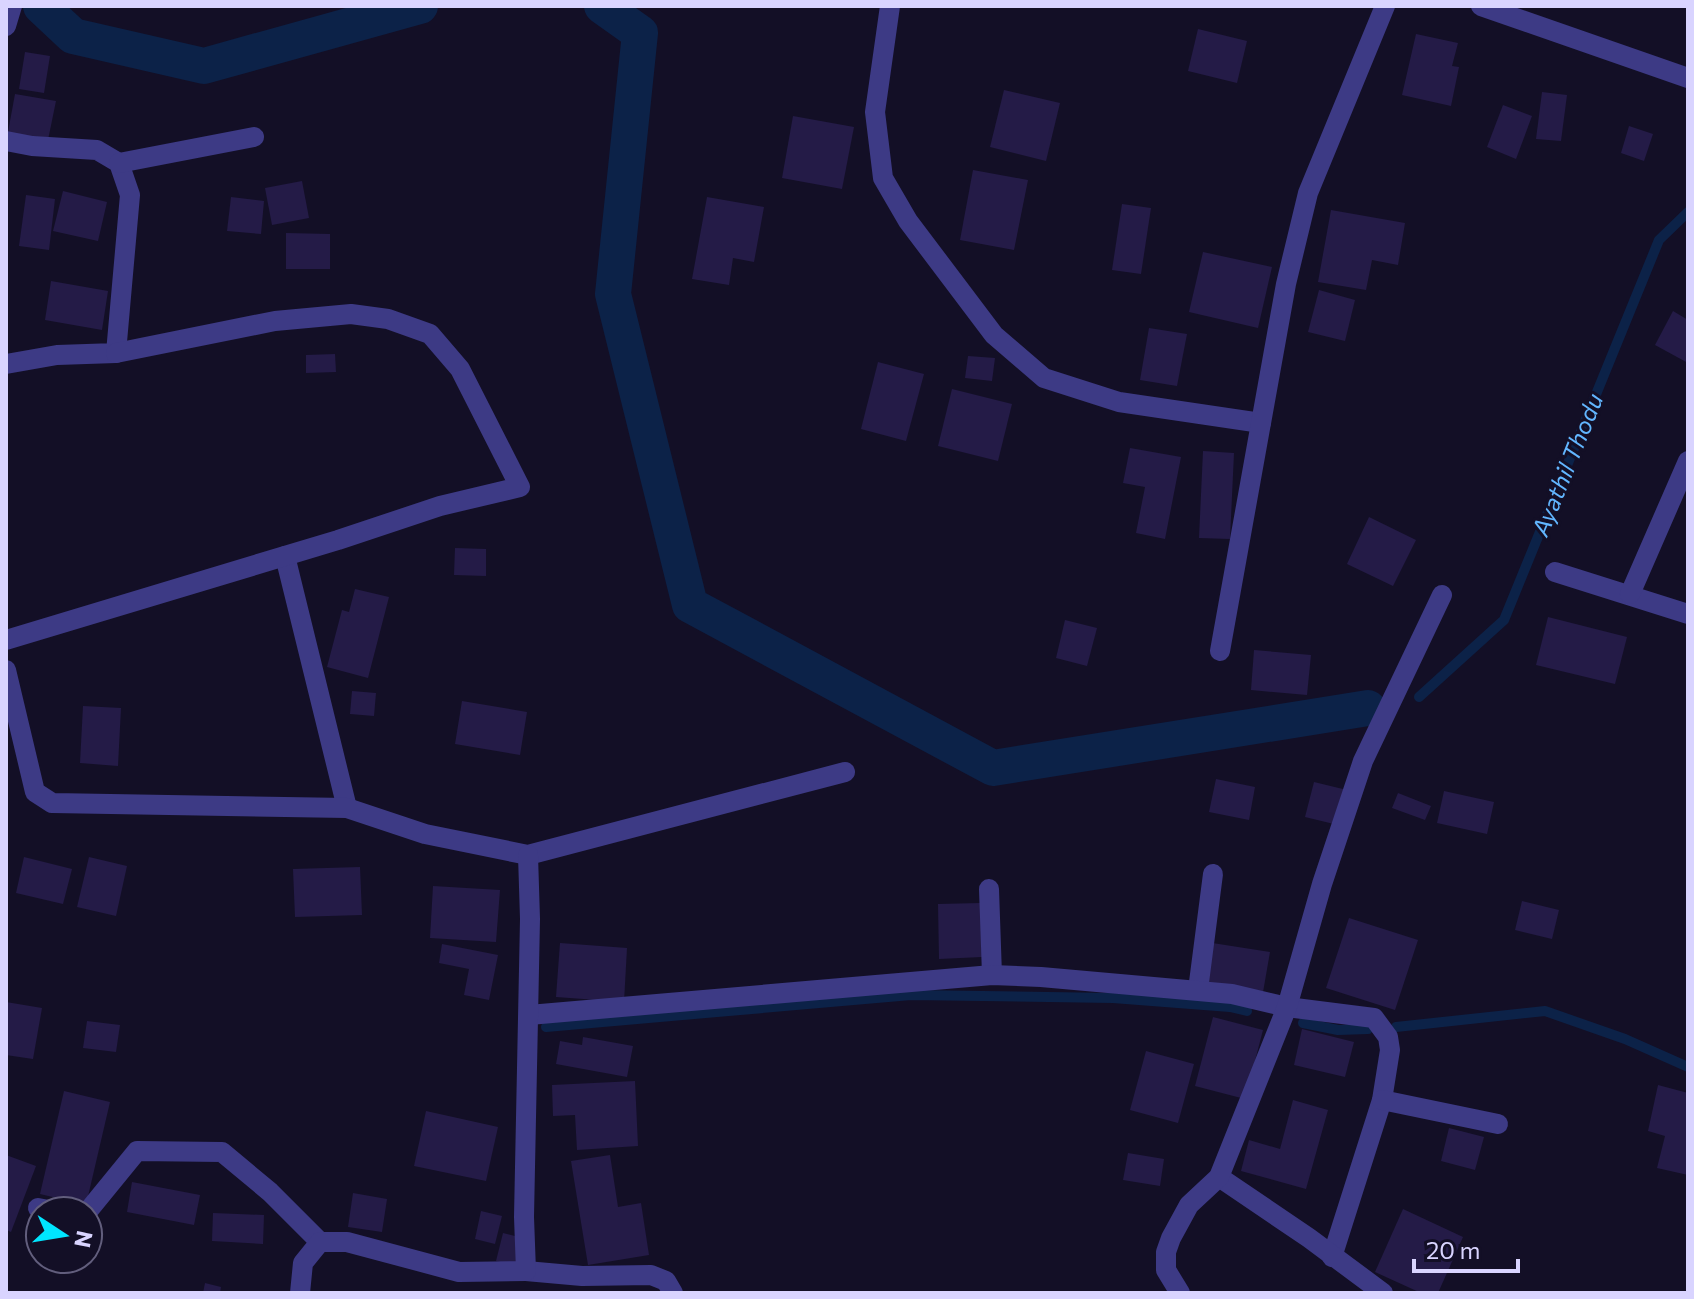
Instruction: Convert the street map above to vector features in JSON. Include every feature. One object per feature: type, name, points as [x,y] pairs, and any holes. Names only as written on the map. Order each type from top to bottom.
[{"type":"street","points":[[6,26],[12,6]]},
{"type":"street","points":[[890,6],[875,112],[883,178],[908,221],[994,335],[1044,378],[1119,402],[1261,423]]},
{"type":"street","points":[[1220,651],[1286,284],[1308,193],[1385,6]]},
{"type":"street","points":[[1481,6],[1685,76]]},
{"type":"street","points":[[119,163],[254,137]]},
{"type":"street","points":[[6,141],[32,146],[97,150],[119,163],[130,195],[116,353]]},
{"type":"street","points":[[6,364],[57,355],[116,353],[275,321],[351,314],[388,319],[430,334],[460,369],[520,487],[440,506],[6,640]]},
{"type":"street","points":[[1630,594],[1688,461]]},
{"type":"street","points":[[285,556],[347,808]]},
{"type":"street","points":[[1555,572],[1688,614]]},
{"type":"street","points":[[1180,1293],[1166,1270],[1166,1252],[1171,1238],[1189,1205],[1219,1177],[1287,1007],[1322,884],[1363,761],[1442,595]]},
{"type":"street","points":[[6,670],[35,792],[52,803],[347,808],[425,834],[528,855],[845,772]]},
{"type":"street","points":[[526,1271],[528,855]]},
{"type":"street","points":[[1198,990],[1213,874]]},
{"type":"street","points":[[989,889],[992,975]]},
{"type":"street","points":[[529,1015],[992,975],[1198,990],[1232,994],[1287,1007],[1374,1018],[1388,1037],[1390,1050],[1382,1100],[1332,1257]]},
{"type":"street","points":[[1382,1100],[1498,1124]]},
{"type":"street","points":[[101,1195],[137,1151],[222,1152],[270,1192],[320,1242],[347,1242],[459,1272],[651,1275],[666,1281],[673,1293]]},
{"type":"street","points":[[1219,1177],[1383,1293]]},
{"type":"street","points":[[300,1293],[303,1263],[320,1242]]},
{"type":"building","points":[[1198,29],[1247,41],[1237,83],[1188,71]]},
{"type":"building","points":[[1416,34],[1458,43],[1452,66],[1459,67],[1451,106],[1402,95]]},
{"type":"building","points":[[25,52],[50,56],[44,93],[19,89]]},
{"type":"building","points":[[1004,90],[1060,103],[1046,161],[990,147]]},
{"type":"building","points":[[1542,92],[1567,95],[1561,141],[1536,139]]},
{"type":"building","points":[[15,94],[56,101],[48,140],[8,132]]},
{"type":"building","points":[[1503,105],[1532,116],[1516,159],[1487,147]]},
{"type":"building","points":[[793,116],[854,127],[842,189],[782,178]]},
{"type":"building","points":[[1629,126],[1653,134],[1644,161],[1621,153]]},
{"type":"building","points":[[973,170],[1028,180],[1014,250],[960,240]]},
{"type":"building","points":[[302,181],[309,218],[272,225],[265,188]]},
{"type":"building","points":[[63,191],[107,202],[98,241],[53,231]]},
{"type":"building","points":[[26,195],[55,199],[49,250],[19,246]]},
{"type":"building","points":[[231,197],[264,201],[261,234],[227,231]]},
{"type":"building","points":[[707,197],[764,207],[754,262],[733,258],[729,285],[692,279]]},
{"type":"building","points":[[1122,204],[1151,208],[1141,274],[1112,270]]},
{"type":"building","points":[[1331,210],[1405,223],[1398,265],[1372,260],[1366,290],[1318,282]]},
{"type":"building","points":[[286,233],[330,234],[330,269],[286,269]]},
{"type":"building","points":[[1203,252],[1272,267],[1258,328],[1189,312]]},
{"type":"building","points":[[51,281],[108,291],[102,330],[45,320]]},
{"type":"building","points":[[1319,290],[1355,300],[1345,341],[1308,332]]},
{"type":"building","points":[[1673,311],[1688,320],[1688,363],[1655,345]]},
{"type":"building","points":[[1149,328],[1187,334],[1177,386],[1140,380]]},
{"type":"building","points":[[335,354],[336,372],[306,373],[306,355]]},
{"type":"building","points":[[968,356],[995,358],[992,381],[965,378]]},
{"type":"building","points":[[878,362],[924,374],[906,441],[861,429]]},
{"type":"building","points":[[952,389],[1012,404],[998,461],[938,446]]},
{"type":"building","points":[[1130,448],[1181,457],[1165,539],[1136,533],[1145,487],[1123,483]]},
{"type":"building","points":[[1203,451],[1234,453],[1230,539],[1199,538]]},
{"type":"building","points":[[1369,517],[1416,540],[1393,586],[1347,564]]},
{"type":"building","points":[[455,548],[486,549],[486,576],[454,575]]},
{"type":"building","points":[[355,589],[389,597],[368,678],[327,667],[342,610],[349,612]]},
{"type":"building","points":[[1548,617],[1627,637],[1615,684],[1536,665]]},
{"type":"building","points":[[1065,620],[1097,628],[1087,666],[1056,658]]},
{"type":"building","points":[[1254,650],[1311,655],[1307,695],[1251,690]]},
{"type":"building","points":[[352,691],[376,693],[374,716],[350,714]]},
{"type":"building","points":[[462,701],[527,712],[520,755],[455,744]]},
{"type":"building","points":[[83,706],[121,708],[118,766],[80,763]]},
{"type":"building","points":[[1216,779],[1255,787],[1249,820],[1209,812]]},
{"type":"building","points":[[1314,782],[1347,790],[1338,825],[1305,817]]},
{"type":"building","points":[[1444,791],[1494,802],[1487,834],[1437,823]]},
{"type":"building","points":[[1398,793],[1431,806],[1425,820],[1392,808]]},
{"type":"building","points":[[24,857],[72,869],[63,904],[16,893]]},
{"type":"building","points":[[89,857],[127,866],[116,916],[77,907]]},
{"type":"building","points":[[360,867],[362,915],[295,917],[293,869]]},
{"type":"building","points":[[433,886],[500,890],[496,942],[430,938]]},
{"type":"building","points":[[1522,901],[1559,910],[1552,939],[1515,930]]},
{"type":"building","points":[[981,903],[982,957],[939,959],[938,904]]},
{"type":"building","points":[[1349,918],[1418,940],[1395,1010],[1326,988]]},
{"type":"building","points":[[1206,942],[1270,952],[1262,998],[1200,987]]},
{"type":"building","points":[[560,943],[627,948],[624,1002],[556,997]]},
{"type":"building","points":[[442,944],[498,955],[489,1000],[464,995],[469,969],[439,963]]},
{"type":"building","points":[[6,1002],[42,1008],[33,1059],[6,1055]]},
{"type":"building","points":[[1213,1017],[1263,1030],[1245,1099],[1195,1086]]},
{"type":"building","points":[[87,1021],[120,1025],[116,1052],[83,1048]]},
{"type":"building","points":[[1302,1029],[1354,1042],[1345,1077],[1294,1065]]},
{"type":"building","points":[[583,1037],[633,1046],[627,1077],[556,1064],[560,1041],[582,1045]]},
{"type":"building","points":[[1146,1051],[1194,1064],[1178,1123],[1130,1110]]},
{"type":"building","points":[[635,1081],[638,1146],[577,1150],[575,1115],[553,1116],[552,1085]]},
{"type":"building","points":[[1658,1085],[1688,1093],[1688,1175],[1657,1168],[1665,1136],[1648,1131]]},
{"type":"building","points":[[64,1091],[110,1102],[88,1195],[40,1194]]},
{"type":"building","points":[[1293,1100],[1328,1110],[1306,1189],[1241,1171],[1249,1140],[1280,1149]]},
{"type":"building","points":[[426,1111],[498,1127],[486,1181],[414,1166]]},
{"type":"building","points":[[1449,1128],[1484,1137],[1475,1170],[1441,1161]]},
{"type":"building","points":[[1128,1153],[1164,1159],[1160,1186],[1123,1180]]},
{"type":"building","points":[[6,1155],[36,1166],[11,1232],[6,1230]]},
{"type":"building","points":[[610,1155],[618,1207],[641,1203],[649,1255],[588,1265],[571,1161]]},
{"type":"building","points":[[132,1182],[200,1195],[194,1225],[127,1212]]},
{"type":"building","points":[[353,1193],[387,1199],[382,1232],[348,1227]]},
{"type":"building","points":[[1403,1209],[1463,1237],[1438,1293],[1421,1293],[1375,1272]]},
{"type":"building","points":[[481,1211],[502,1216],[495,1244],[475,1239]]},
{"type":"building","points":[[213,1213],[264,1215],[263,1244],[212,1241]]},
{"type":"building","points":[[503,1233],[523,1238],[517,1266],[496,1261]]},
{"type":"building","points":[[205,1283],[221,1287],[220,1293],[203,1293]]},
{"type":"waterway","points":[[41,6],[73,36],[204,66],[420,6]]},
{"type":"waterway","points":[[602,6],[640,33],[613,294],[690,605],[993,768],[1368,708]]},
{"type":"waterway","name":"Ayathil Thodu","points":[[1419,697],[1504,620],[1659,240],[1688,212]]},
{"type":"waterway","points":[[546,1027],[911,995],[1113,998],[1247,1011]]},
{"type":"waterway","points":[[1396,1027],[1545,1011],[1625,1039],[1688,1067]]},
{"type":"waterway","points":[[1303,1023],[1338,1030],[1368,1029]]}]
